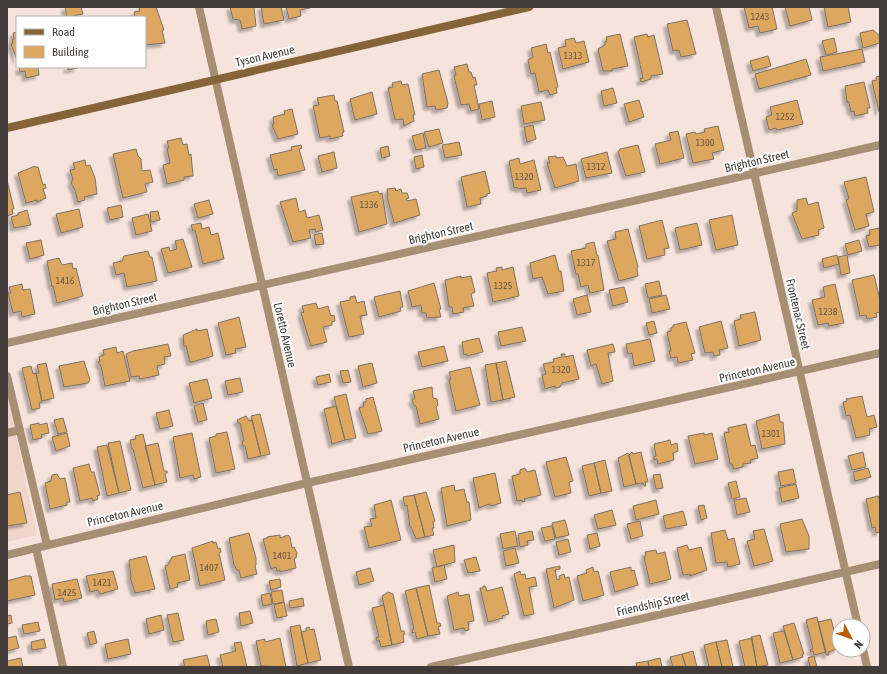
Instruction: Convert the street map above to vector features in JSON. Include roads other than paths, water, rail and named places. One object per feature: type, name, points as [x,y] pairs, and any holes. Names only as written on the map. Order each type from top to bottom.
[{"type":"street","name":"Loretto Avenue","points":[[199,7],[349,667]]},
{"type":"street","name":"Tyson Avenue","points":[[7,128],[529,7]]},
{"type":"street","name":"Frontenac Street","points":[[716,7],[856,618]]},
{"type":"street","name":"Brighton Street","points":[[7,343],[754,175],[880,145]]},
{"type":"street","name":"Princeton Avenue","points":[[7,555],[307,483],[880,353]]},
{"type":"street","points":[[7,376],[47,545]]},
{"type":"street","points":[[7,433],[20,430]]},
{"type":"street","points":[[36,548],[63,667]]},
{"type":"street","name":"Friendship Street","points":[[431,667],[880,564]]}]
